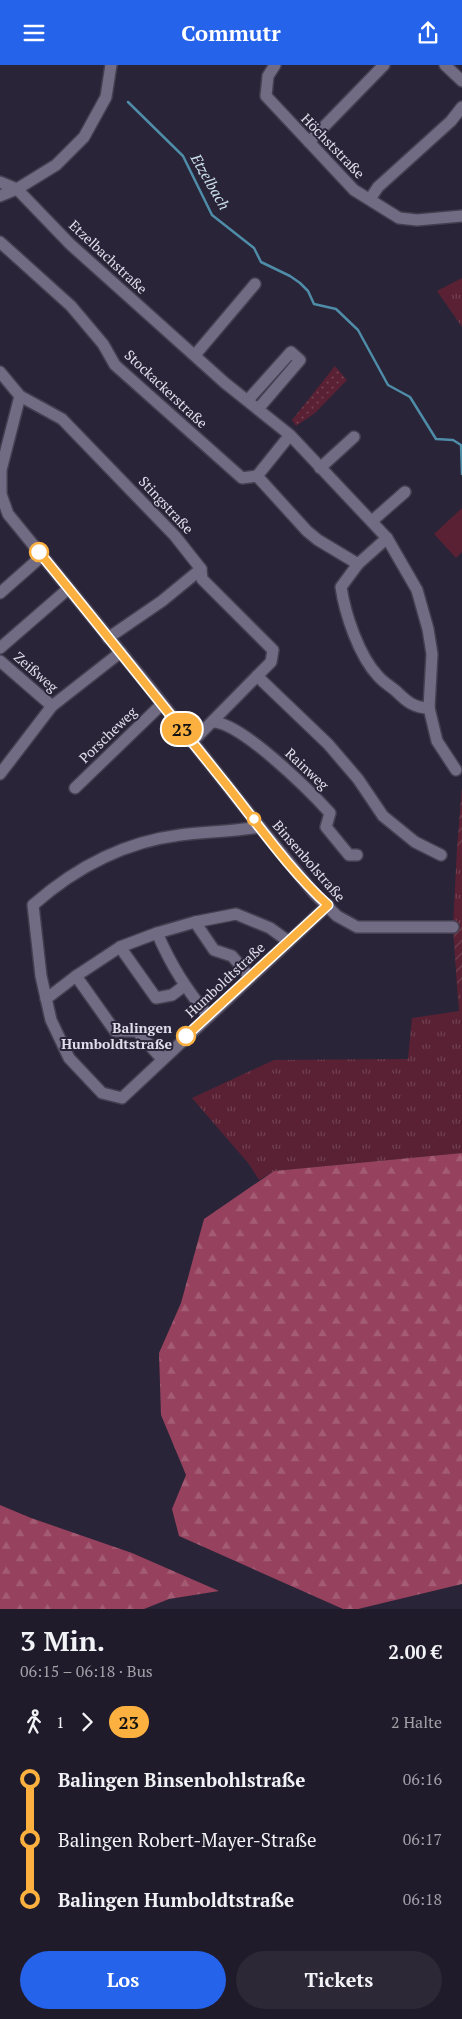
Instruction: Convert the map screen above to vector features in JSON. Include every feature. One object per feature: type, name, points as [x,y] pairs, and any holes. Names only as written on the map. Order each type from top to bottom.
[{"type":"street","points":[[0,196],[17,189],[56,165],[84,137],[106,97],[112,65]]},
{"type":"street","name":"Höchststraße","points":[[276,65],[268,76],[266,96],[354,190],[399,218],[417,220],[462,216]]},
{"type":"street","points":[[309,143],[384,65]]},
{"type":"street","points":[[445,65],[462,81]]},
{"type":"street","points":[[370,199],[378,187],[452,121],[462,107]]},
{"type":"street","name":"Etzelbachstraße","points":[[0,182],[17,189],[70,244],[194,355],[290,435],[387,538],[418,591],[428,629],[432,655],[429,708],[437,741],[456,770]]},
{"type":"street","name":"Stockackerstraße","points":[[0,242],[71,306],[103,344],[115,365],[242,478],[258,476]]},
{"type":"street","points":[[194,355],[255,285]]},
{"type":"street","points":[[248,401],[291,352],[300,359],[258,409]]},
{"type":"street","name":"Stingstraße","points":[[0,372],[20,397],[62,419],[169,530],[201,569],[202,579],[273,650],[271,662],[258,677],[192,741]]},
{"type":"street","name":"Binsenbolstraße","points":[[20,397],[3,451],[1,495],[4,517],[42,556],[260,827],[314,893],[328,905],[337,917],[357,927],[453,927]]},
{"type":"street","points":[[290,435],[258,476],[307,531],[358,565]]},
{"type":"street","points":[[320,468],[354,437]]},
{"type":"street","points":[[372,521],[405,492]]},
{"type":"street","points":[[387,538],[358,565],[341,587],[344,609],[361,650],[377,675],[409,703],[419,708],[429,708]]},
{"type":"street","points":[[0,593],[42,556]]},
{"type":"street","points":[[108,638],[162,601],[201,569]]},
{"type":"street","name":"Zeißweg","points":[[0,649],[68,589]]},
{"type":"street","points":[[0,774],[52,706],[121,652]]},
{"type":"street","name":"Zeißweg","points":[[0,661],[52,706]]},
{"type":"street","points":[[258,677],[328,745],[358,779],[383,816],[415,842],[441,855]]},
{"type":"street","name":"Porscheweg","points":[[75,788],[162,704]]},
{"type":"street","name":"Rainweg","points":[[212,722],[218,721],[234,729],[273,758],[305,786],[330,813],[326,827],[349,855],[357,855]]},
{"type":"street","points":[[260,827],[177,835],[142,843],[98,859],[49,891],[33,905],[46,999],[76,976],[120,947],[157,933],[195,922],[236,914],[270,928],[288,941]]},
{"type":"street","name":"Humboldtstraße","points":[[46,999],[51,1020],[69,1057],[102,1093],[122,1098],[328,905]]},
{"type":"street","points":[[195,922],[214,950],[232,956],[250,977]]},
{"type":"street","points":[[157,933],[170,962],[184,986],[208,1016]]},
{"type":"street","points":[[120,947],[156,998],[172,995],[184,986]]},
{"type":"street","points":[[76,976],[115,1031],[137,1031],[162,1059]]},
{"type":"green space","points":[[462,278],[462,327],[437,291]]},
{"type":"green space","points":[[335,366],[347,380],[315,413],[296,426],[292,420]]},
{"type":"green space","points":[[462,508],[462,552],[456,558],[434,534]]},
{"type":"green space","points":[[462,787],[462,849],[457,848]]},
{"type":"green space","points":[[457,848],[462,849],[462,927],[453,927]]},
{"type":"green space","points":[[453,927],[462,927],[462,987],[457,986]]},
{"type":"green space","points":[[457,986],[462,987],[462,1153],[274,1171],[259,1180],[249,1164],[192,1098],[274,1060],[408,1059],[412,1018],[459,1011]]},
{"type":"green space","points":[[462,1153],[462,1584],[358,1609],[343,1609],[179,1536],[172,1509],[186,1475],[161,1415],[159,1353],[181,1303],[204,1219],[274,1171]]},
{"type":"green space","points":[[0,1505],[31,1518],[132,1553],[219,1591],[169,1599],[144,1609],[0,1609]]},
{"type":"waterway","name":"Etzelbach","points":[[128,102],[183,156],[212,215],[254,248],[261,262],[300,283],[308,291],[314,304],[336,309],[358,330],[388,385],[410,397],[436,439],[453,440],[461,445],[462,474]]},
{"type":"bus line","name":"23","points":[[39,552],[314,893],[328,905],[186,1036]]},
{"type":"place","name":"Balingen Humboldtstraße","points":[[186,1036]]}]
